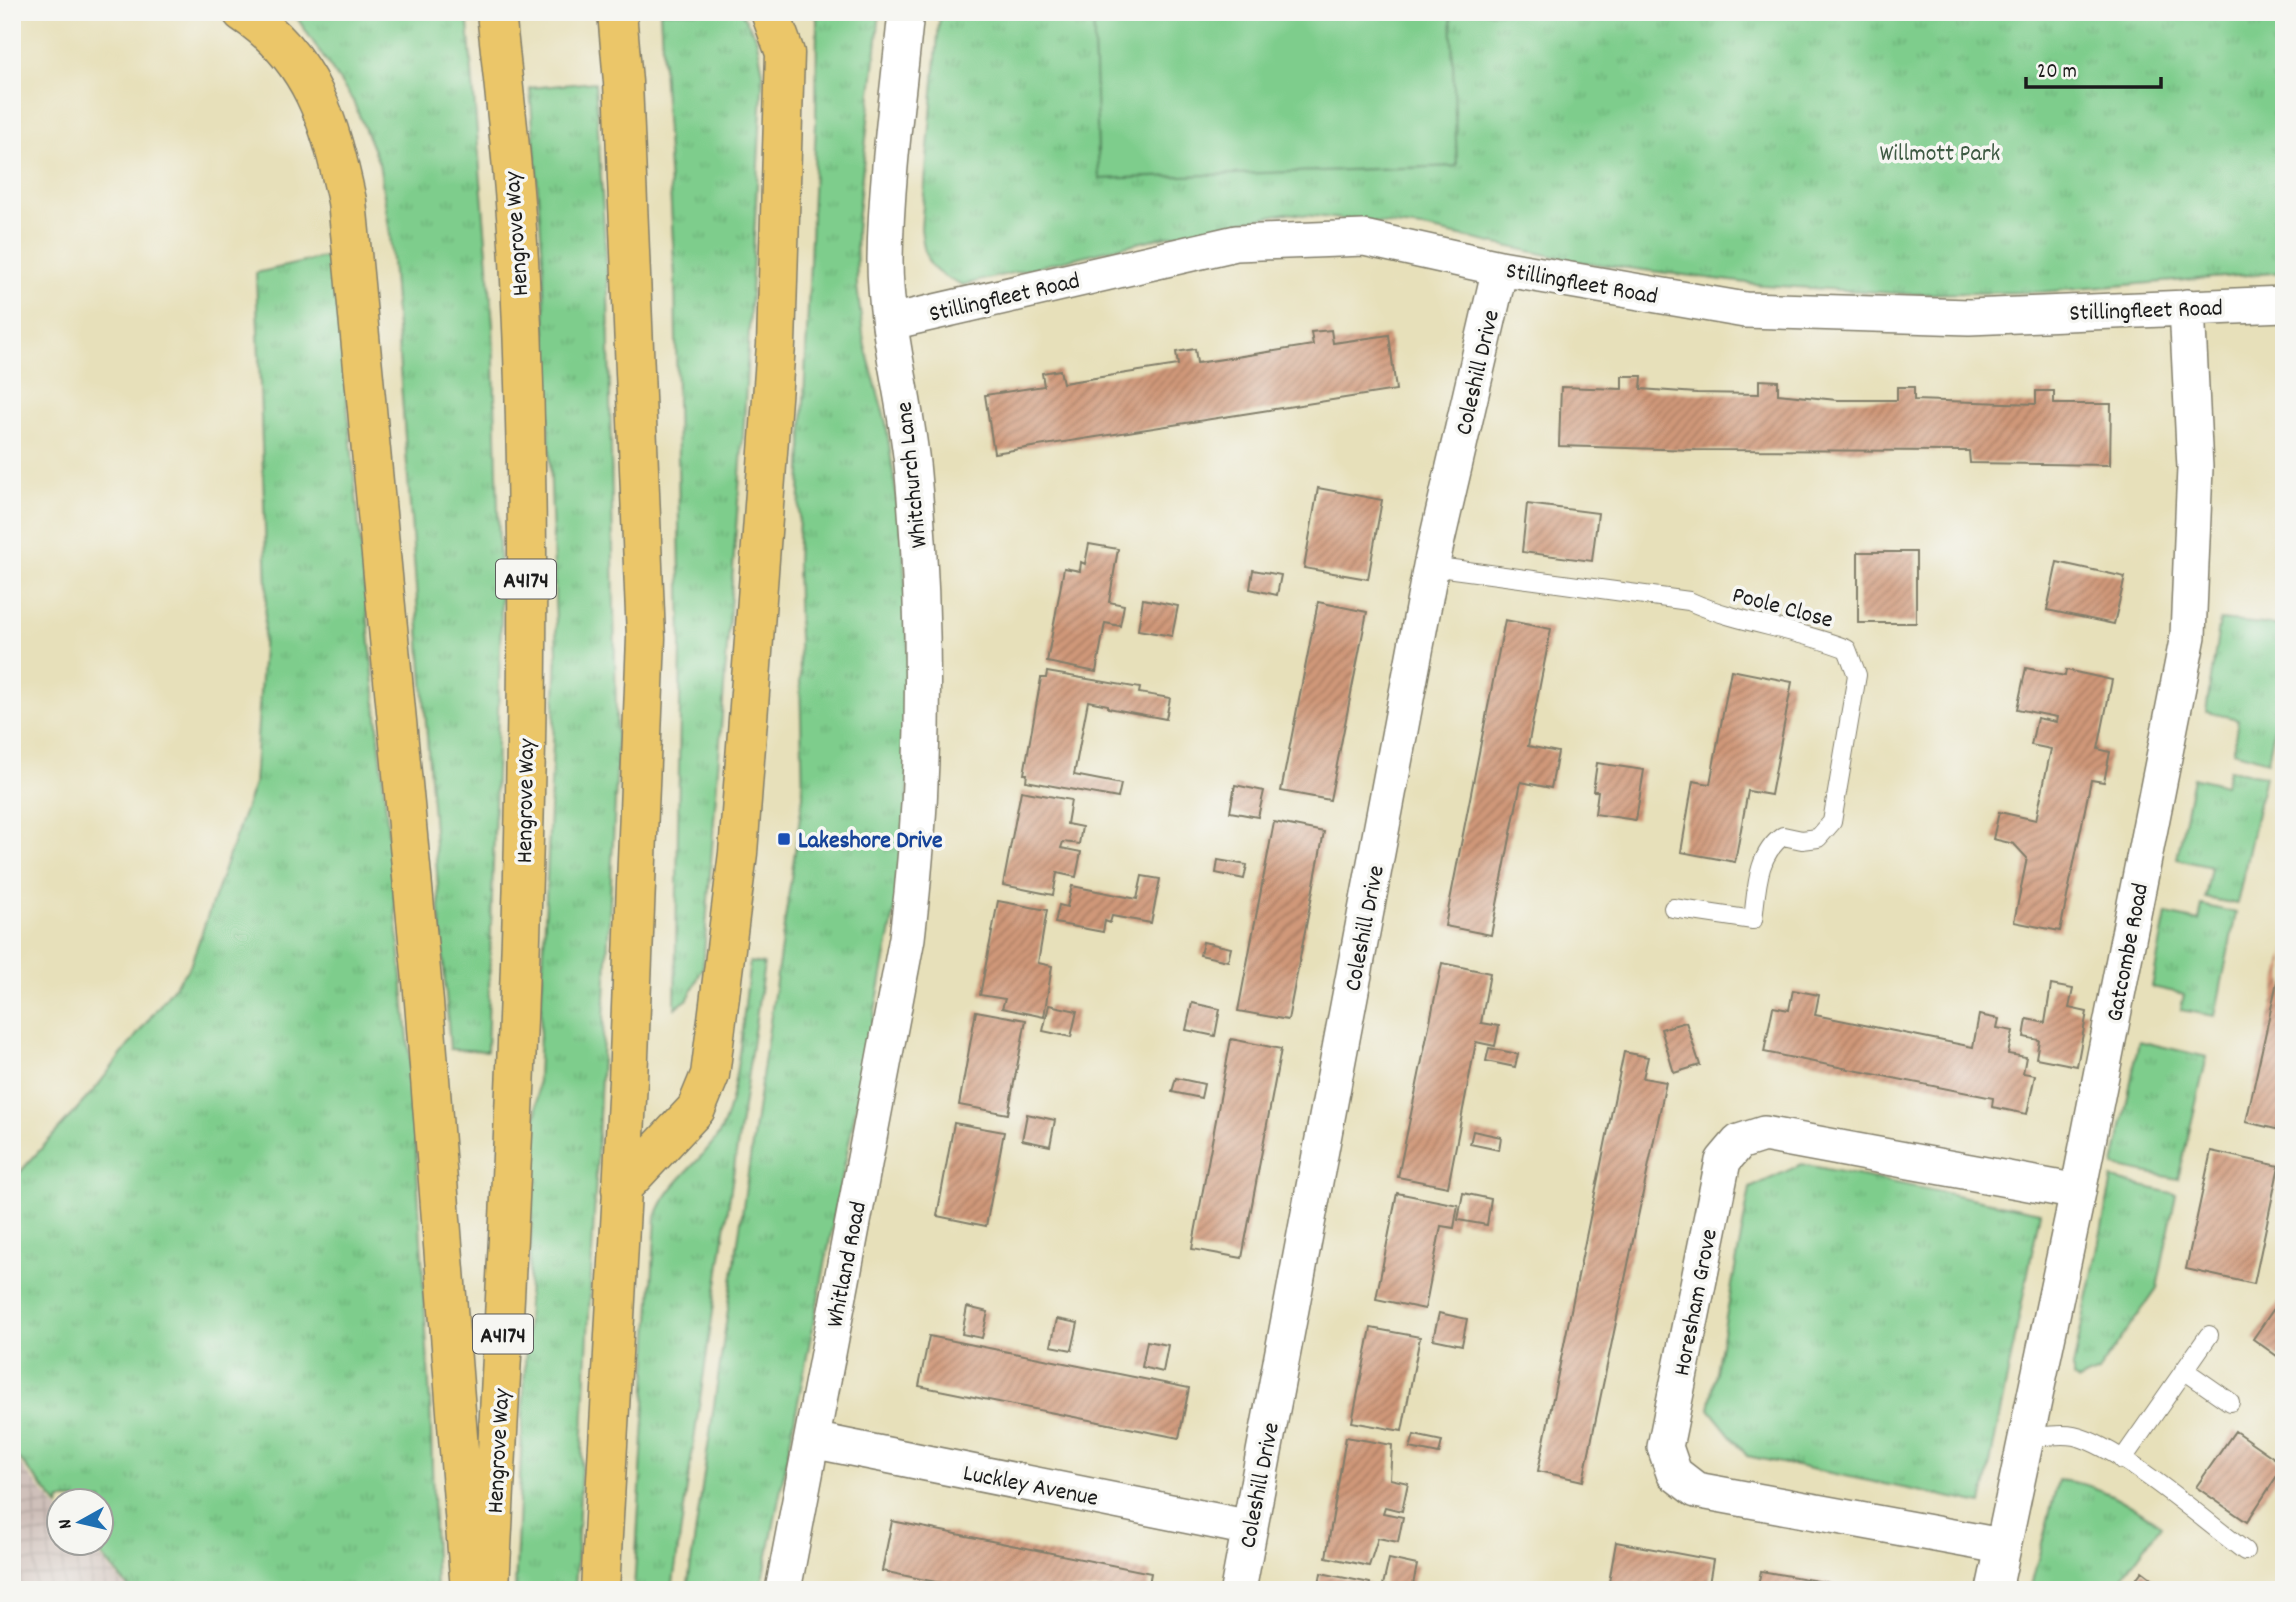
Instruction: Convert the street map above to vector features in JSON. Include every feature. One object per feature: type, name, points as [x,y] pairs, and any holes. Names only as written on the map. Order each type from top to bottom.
[{"type":"highway","points":[[242,12],[265,28],[292,56],[315,93],[334,138],[347,201],[424,1002],[470,1590]]},
{"type":"highway","name":"Hengrove Way","points":[[490,1590],[516,1079],[525,797],[525,466],[521,305],[496,12]]},
{"type":"highway","points":[[600,1590],[646,638],[623,82],[617,12]]},
{"type":"highway","points":[[621,1189],[696,1109],[704,1096],[710,1075],[738,853],[777,318],[785,53],[770,12]]},
{"type":"street","name":"Whitchurch Lane","points":[[906,12],[885,261],[891,322],[913,471],[922,593],[923,701],[916,861],[907,938]]},
{"type":"street","name":"Stillingfleet Road","points":[[891,322],[1236,243],[1364,238],[1500,268],[1745,310],[1969,317],[2284,304]]},
{"type":"street","name":"Coleshill Drive","points":[[1238,1590],[1431,566],[1500,268]]},
{"type":"street","name":"Gatcombe Road","points":[[1994,1590],[2001,1546],[2078,1192],[2188,636],[2195,468],[2188,307]]},
{"type":"street","name":"Whitland Road","points":[[783,1590],[907,938]]},
{"type":"street","name":"Horesham Grove","points":[[2001,1546],[1696,1490],[1674,1472],[1665,1447],[1723,1161],[1740,1142],[1764,1134],[2078,1192]]},
{"type":"street","name":"Luckley Avenue","points":[[812,1440],[1250,1528]]},
{"type":"lane","name":"Poole Close","points":[[1431,566],[1689,601],[1719,615],[1819,638],[1847,649],[1857,675],[1832,822],[1818,838],[1802,840],[1783,836],[1772,844],[1762,862],[1753,920],[1673,908]]},
{"type":"lane","points":[[2122,1460],[2209,1335]]},
{"type":"lane","points":[[2185,1370],[2230,1402]]},
{"type":"lane","points":[[2025,1438],[2071,1436],[2091,1442],[2122,1460],[2245,1551]]},
{"type":"shaded area","points":[[12,1455],[46,1495],[46,1556],[99,1556],[129,1590],[12,1590]]},
{"type":"green space","points":[[293,12],[467,12],[493,325],[501,618],[487,1051],[450,1049],[390,234],[379,163],[353,101]]},
{"type":"green space","points":[[660,12],[741,12],[756,37],[763,72],[744,422],[703,967],[688,999],[675,1008],[681,644],[675,278]]},
{"type":"green space","points":[[812,12],[880,12],[856,230],[857,286],[864,342],[886,423],[903,542],[912,719],[904,863],[761,1590],[687,1590],[803,796],[797,562],[816,123],[817,19]]},
{"type":"green space","name":"Willmott Park","points":[[940,12],[2284,12],[2284,272],[2041,292],[1907,294],[1763,285],[1580,262],[1423,228],[1286,213],[1154,239],[962,285],[942,276],[931,265],[924,250],[921,228]]},
{"type":"green space","points":[[1093,12],[1451,12],[1457,166],[1099,179]]},
{"type":"green space","points":[[595,82],[608,292],[617,762],[575,1590],[515,1590],[557,654],[543,260],[530,88]]},
{"type":"green space","points":[[333,255],[412,1081],[430,1402],[436,1590],[131,1590],[102,1556],[116,1556],[116,1486],[46,1486],[46,1491],[12,1451],[12,1181],[95,1089],[190,966],[254,784],[267,587],[256,273]]},
{"type":"green space","points":[[2220,620],[2284,626],[2284,677],[2268,761],[2233,751],[2238,719],[2206,712]]},
{"type":"green space","points":[[2229,770],[2265,776],[2237,904],[2205,898],[2211,867],[2177,859],[2193,777],[2225,785]]},
{"type":"green space","points":[[2202,905],[2236,913],[2215,1016],[2181,1010],[2184,994],[2152,987],[2166,914],[2199,921]]},
{"type":"green space","points":[[750,962],[764,964],[672,1590],[634,1590],[656,1217],[668,1193],[713,1143],[726,1117],[740,1050]]},
{"type":"green space","points":[[2139,1041],[2207,1057],[2178,1179],[2114,1166]]},
{"type":"green space","points":[[1802,1164],[2040,1212],[1982,1504],[1747,1456],[1709,1409],[1750,1188]]},
{"type":"green space","points":[[2112,1179],[2176,1194],[2157,1288],[2098,1372],[2079,1381],[2073,1377],[2073,1367]]},
{"type":"green space","points":[[2058,1480],[2100,1490],[2161,1525],[2113,1590],[2030,1590]]},
{"type":"building","points":[[1331,330],[1333,343],[1389,335],[1396,390],[994,453],[985,395],[1044,386],[1042,373],[1060,370],[1063,383],[1178,365],[1176,352],[1195,349],[1197,363],[1313,345],[1311,332]]},
{"type":"building","points":[[1622,376],[1642,376],[1641,389],[1697,393],[1759,394],[1759,380],[1778,381],[1778,394],[1837,400],[1897,400],[1897,387],[1914,387],[1914,400],[2036,404],[2036,391],[2054,391],[2054,404],[2111,404],[2110,465],[1970,463],[1969,451],[1696,450],[1559,446],[1561,387],[1622,389]]},
{"type":"building","points":[[1318,488],[1382,500],[1368,579],[1304,568]]},
{"type":"building","points":[[1527,504],[1598,513],[1592,561],[1522,552]]},
{"type":"building","points":[[1089,544],[1118,549],[1109,602],[1124,605],[1120,626],[1105,623],[1096,672],[1047,662],[1064,568],[1080,571],[1081,562],[1085,564]]},
{"type":"building","points":[[1858,552],[1916,552],[1916,623],[1858,623]]},
{"type":"building","points":[[2057,562],[2125,577],[2114,624],[2047,610]]},
{"type":"building","points":[[1253,570],[1281,575],[1277,595],[1250,589]]},
{"type":"building","points":[[1143,599],[1178,606],[1172,636],[1138,630]]},
{"type":"building","points":[[1318,602],[1367,612],[1330,800],[1281,791]]},
{"type":"building","points":[[1505,620],[1551,629],[1528,746],[1558,752],[1551,788],[1521,782],[1491,935],[1445,926]]},
{"type":"building","points":[[2026,668],[2065,676],[2066,670],[2112,680],[2098,749],[2110,752],[2104,782],[2091,780],[2060,931],[2014,922],[2027,858],[2014,844],[1993,839],[1999,812],[2036,820],[2051,749],[2031,745],[2037,718],[2056,722],[2057,717],[2017,709]]},
{"type":"building","points":[[1731,670],[1792,682],[1771,795],[1748,791],[1735,862],[1681,852],[1693,781],[1710,784]]},
{"type":"building","points":[[1047,672],[1140,688],[1139,693],[1170,698],[1166,719],[1108,708],[1108,705],[1088,701],[1074,775],[1121,784],[1118,798],[1026,781],[1027,774],[1024,774],[1041,678],[1046,678]]},
{"type":"building","points":[[1597,763],[1644,770],[1636,820],[1595,814],[1598,791],[1593,791]]},
{"type":"building","points":[[1235,785],[1264,791],[1258,817],[1230,812]]},
{"type":"building","points":[[1021,791],[1071,800],[1067,824],[1082,827],[1079,844],[1063,842],[1061,848],[1081,852],[1076,877],[1057,873],[1053,895],[1003,885]]},
{"type":"building","points":[[1274,822],[1324,832],[1288,1020],[1238,1011]]},
{"type":"building","points":[[1218,860],[1247,865],[1244,879],[1216,873]]},
{"type":"building","points":[[1142,876],[1160,879],[1151,923],[1112,916],[1110,923],[1105,921],[1103,932],[1055,923],[1059,905],[1067,907],[1072,886],[1137,899]]},
{"type":"building","points":[[998,901],[1047,910],[1038,963],[1052,966],[1044,1017],[1002,1008],[1005,999],[980,995]]},
{"type":"building","points":[[1203,942],[1231,948],[1228,961],[1200,955]]},
{"type":"building","points":[[2284,950],[2284,1131],[2246,1122]]},
{"type":"building","points":[[1442,963],[1490,973],[1481,1023],[1499,1026],[1495,1046],[1476,1042],[1448,1187],[1398,1177]]},
{"type":"building","points":[[2051,985],[2073,989],[2069,1008],[2087,1012],[2077,1066],[2036,1058],[2039,1040],[2024,1037],[2027,1019],[2045,1023]]},
{"type":"building","points":[[1793,990],[1819,995],[1815,1015],[1973,1047],[1979,1015],[1999,1019],[1997,1028],[2013,1031],[2008,1054],[2026,1057],[2023,1073],[2035,1075],[2027,1114],[1992,1107],[1993,1098],[1764,1052],[1773,1007],[1789,1010]]},
{"type":"building","points":[[1192,1003],[1220,1009],[1215,1036],[1186,1030]]},
{"type":"building","points":[[1049,1005],[1077,1011],[1071,1037],[1043,1031]]},
{"type":"building","points":[[976,1011],[1026,1020],[1008,1114],[959,1105]]},
{"type":"building","points":[[1686,1022],[1700,1065],[1674,1073],[1661,1029]]},
{"type":"building","points":[[1231,1039],[1281,1049],[1242,1258],[1192,1249]]},
{"type":"building","points":[[1489,1048],[1518,1054],[1515,1067],[1486,1061]]},
{"type":"building","points":[[1624,1052],[1648,1057],[1643,1078],[1666,1082],[1583,1481],[1538,1471]]},
{"type":"building","points":[[1176,1078],[1204,1084],[1201,1098],[1172,1092]]},
{"type":"building","points":[[1027,1114],[1055,1120],[1050,1146],[1022,1140]]},
{"type":"building","points":[[954,1123],[1004,1132],[986,1226],[937,1216]]},
{"type":"building","points":[[1473,1131],[1501,1137],[1499,1150],[1470,1144]]},
{"type":"building","points":[[2211,1151],[2279,1166],[2254,1284],[2186,1269]]},
{"type":"building","points":[[1397,1193],[1458,1205],[1454,1228],[1441,1226],[1425,1309],[1376,1299]]},
{"type":"building","points":[[1463,1193],[1491,1199],[1487,1225],[1458,1220]]},
{"type":"building","points":[[2284,1294],[2284,1361],[2253,1339]]},
{"type":"building","points":[[967,1307],[988,1312],[982,1338],[962,1334]]},
{"type":"building","points":[[1439,1313],[1467,1319],[1462,1345],[1433,1339]]},
{"type":"building","points":[[1057,1319],[1078,1323],[1072,1350],[1051,1346]]},
{"type":"building","points":[[1371,1328],[1420,1337],[1402,1431],[1352,1422]]},
{"type":"building","points":[[929,1336],[1189,1388],[1179,1438],[919,1386]]},
{"type":"building","points":[[1147,1341],[1168,1345],[1163,1372],[1142,1367]]},
{"type":"building","points":[[2235,1431],[2284,1465],[2247,1522],[2196,1487]]},
{"type":"building","points":[[1414,1435],[1442,1441],[1439,1454],[1410,1448]]},
{"type":"building","points":[[1346,1437],[1392,1445],[1390,1479],[1408,1483],[1402,1511],[1385,1507],[1383,1513],[1403,1517],[1398,1542],[1378,1538],[1369,1566],[1326,1557]]},
{"type":"building","points":[[892,1521],[1151,1573],[1148,1590],[975,1590],[882,1571]]},
{"type":"building","points":[[1616,1542],[1713,1560],[1708,1590],[1608,1588]]},
{"type":"building","points":[[1389,1559],[1417,1565],[1412,1590],[1383,1585]]},
{"type":"building","points":[[1761,1571],[1858,1588],[1858,1590],[1757,1590]]},
{"type":"building","points":[[2142,1571],[2167,1590],[2128,1590]]},
{"type":"building","points":[[1321,1573],[1370,1583],[1369,1590],[1318,1590]]},
{"type":"place","name":"Lakeshore Drive","points":[[784,839]]}]
